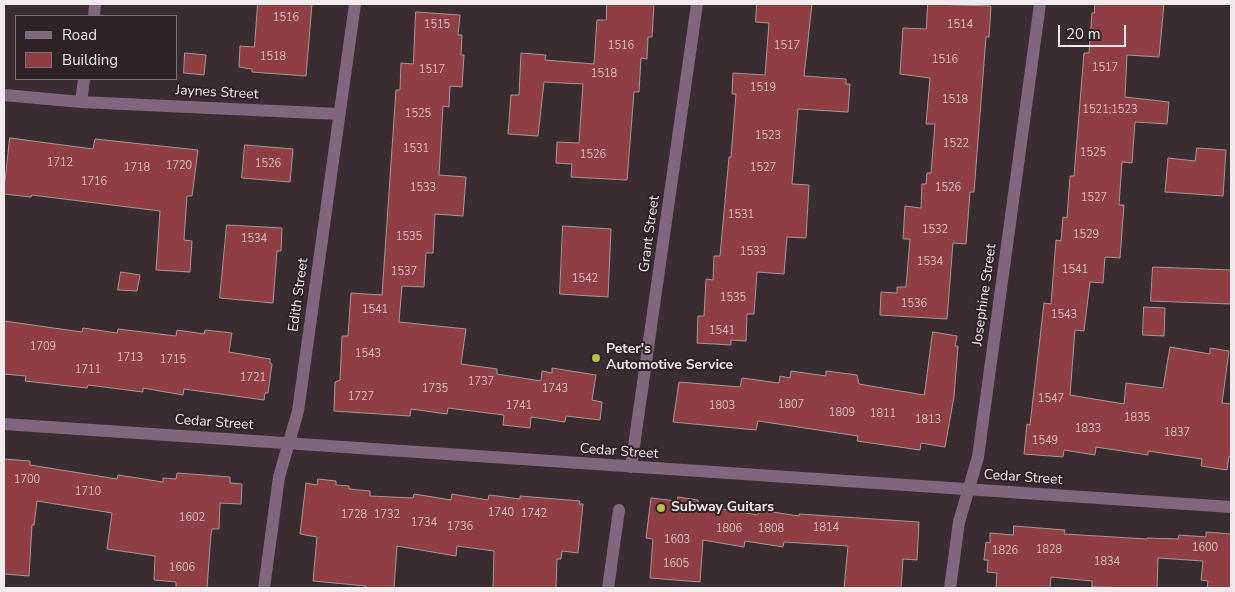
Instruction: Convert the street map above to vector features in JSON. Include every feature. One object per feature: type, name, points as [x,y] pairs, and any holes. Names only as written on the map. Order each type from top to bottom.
[{"type":"street","name":"Edith Street","points":[[264,588],[279,477],[298,411],[354,4]]},
{"type":"street","name":"Grant Street","points":[[631,467],[697,4]]},
{"type":"street","name":"Josephine Street","points":[[950,588],[959,522],[978,457],[1040,4]]},
{"type":"street","points":[[81,102],[84,80]]},
{"type":"street","name":"Jaynes Street","points":[[4,95],[81,102],[339,114]]},
{"type":"street","name":"Cedar Street","points":[[4,424],[1231,507]]},
{"type":"street","points":[[608,588],[619,510]]},
{"type":"building","points":[[258,4],[312,4],[306,76],[252,72],[252,69],[239,67],[240,46],[254,47]]},
{"type":"building","points":[[607,4],[654,4],[652,37],[648,37],[647,59],[641,58],[639,92],[634,92],[627,180],[571,177],[572,164],[556,163],[557,142],[579,143],[583,84],[544,82],[538,136],[508,134],[511,95],[519,95],[521,53],[546,55],[545,60],[594,64],[597,20],[606,20]]},
{"type":"building","points":[[757,4],[812,4],[804,76],[846,79],[846,84],[850,84],[848,112],[798,109],[792,184],[809,185],[806,238],[787,237],[784,274],[757,272],[754,314],[747,314],[746,341],[731,340],[731,345],[697,343],[698,316],[704,316],[706,279],[713,280],[714,256],[720,256],[736,94],[732,94],[733,73],[765,75],[769,23],[756,22]]},
{"type":"building","points":[[928,4],[991,6],[989,37],[986,37],[974,192],[970,192],[966,244],[953,243],[947,319],[880,315],[881,292],[897,293],[897,287],[906,287],[910,239],[903,239],[905,206],[921,208],[922,184],[926,184],[927,173],[931,173],[935,124],[926,124],[930,78],[900,74],[903,28],[926,29]]},
{"type":"building","points":[[1095,4],[1164,4],[1159,57],[1127,55],[1125,97],[1169,102],[1167,124],[1135,122],[1132,163],[1122,162],[1119,205],[1124,205],[1120,258],[1105,257],[1103,283],[1090,282],[1084,331],[1075,330],[1070,395],[1124,404],[1126,383],[1163,388],[1170,347],[1210,354],[1210,348],[1229,351],[1222,403],[1231,404],[1231,457],[1229,456],[1227,470],[1201,466],[1202,459],[1148,451],[1148,455],[1096,447],[1095,455],[1064,450],[1063,457],[1024,454],[1027,424],[1030,425],[1044,303],[1051,304],[1056,240],[1061,241],[1063,217],[1067,218],[1070,176],[1074,176],[1084,53],[1089,53],[1092,13],[1094,13]]},
{"type":"building","points":[[416,12],[460,15],[458,35],[462,35],[461,55],[464,55],[462,87],[450,86],[449,107],[443,106],[439,175],[466,177],[463,216],[435,214],[433,253],[426,253],[424,287],[402,286],[399,322],[466,329],[461,364],[497,369],[497,374],[541,381],[542,371],[552,373],[552,368],[596,375],[592,400],[602,402],[600,420],[566,416],[565,422],[531,417],[530,428],[503,425],[504,415],[448,408],[447,414],[411,409],[410,416],[334,411],[335,382],[340,380],[342,336],[348,336],[351,293],[382,295],[396,90],[400,90],[401,63],[413,64]]},
{"type":"building","points":[[185,53],[206,55],[204,75],[184,73]]},
{"type":"building","points":[[10,138],[93,149],[95,139],[198,150],[192,196],[187,196],[184,240],[192,241],[190,272],[156,270],[160,211],[32,195],[31,197],[4,194]]},
{"type":"building","points":[[245,145],[293,149],[290,182],[242,178]]},
{"type":"building","points":[[1197,148],[1226,150],[1223,196],[1165,192],[1168,158],[1195,161]]},
{"type":"building","points":[[227,225],[282,228],[281,251],[277,251],[273,303],[220,298]]},
{"type":"building","points":[[563,226],[611,229],[608,297],[560,294]]},
{"type":"building","points":[[1153,267],[1231,270],[1231,304],[1151,301]]},
{"type":"building","points":[[121,272],[140,275],[137,291],[118,290]]},
{"type":"building","points":[[1144,307],[1165,308],[1164,336],[1143,335]]},
{"type":"building","points":[[4,321],[82,332],[83,328],[117,333],[118,329],[176,336],[177,330],[204,334],[205,330],[232,333],[229,352],[270,359],[272,364],[268,393],[265,393],[264,400],[184,389],[183,395],[143,388],[143,392],[88,385],[87,388],[25,381],[26,376],[4,374]]},
{"type":"building","points":[[933,332],[957,336],[955,346],[958,346],[954,397],[945,447],[921,443],[920,450],[857,441],[858,436],[758,421],[756,430],[673,422],[679,382],[740,387],[742,378],[779,383],[780,376],[790,378],[791,371],[826,376],[826,371],[857,375],[859,384],[924,395]]},
{"type":"building","points":[[4,459],[30,461],[30,465],[117,479],[118,475],[163,482],[163,478],[176,479],[177,473],[230,477],[230,483],[242,484],[241,504],[220,503],[219,529],[212,529],[211,534],[207,588],[176,588],[176,582],[154,580],[155,556],[107,549],[112,513],[37,501],[34,525],[32,525],[29,576],[4,574]]},
{"type":"building","points":[[318,479],[336,481],[336,485],[349,486],[349,489],[370,491],[370,496],[413,498],[414,494],[451,500],[452,494],[488,500],[489,495],[520,499],[520,496],[580,501],[579,504],[583,504],[578,553],[562,551],[561,559],[557,559],[556,588],[493,588],[494,551],[457,546],[456,556],[397,546],[394,588],[365,588],[366,586],[313,581],[317,537],[300,534],[306,483],[317,485]]},
{"type":"building","points":[[678,497],[698,500],[699,505],[758,515],[759,510],[799,516],[799,514],[919,522],[917,560],[903,559],[901,588],[844,588],[848,546],[784,542],[783,547],[745,541],[744,547],[703,540],[700,582],[650,578],[653,539],[646,538],[651,498],[677,501]]},
{"type":"building","points":[[1014,526],[1065,530],[1064,534],[1147,539],[1178,539],[1179,535],[1206,537],[1206,532],[1231,534],[1231,588],[1207,588],[1208,581],[1201,580],[1203,561],[1158,558],[1157,588],[1092,587],[1092,581],[1051,577],[1050,588],[996,588],[997,573],[987,572],[988,560],[984,560],[986,542],[990,543],[990,533],[1013,535]]},
{"type":"place","name":"Peter's Automotive Service","points":[[596,358]]},
{"type":"place","name":"Subway Guitars","points":[[661,508]]}]
